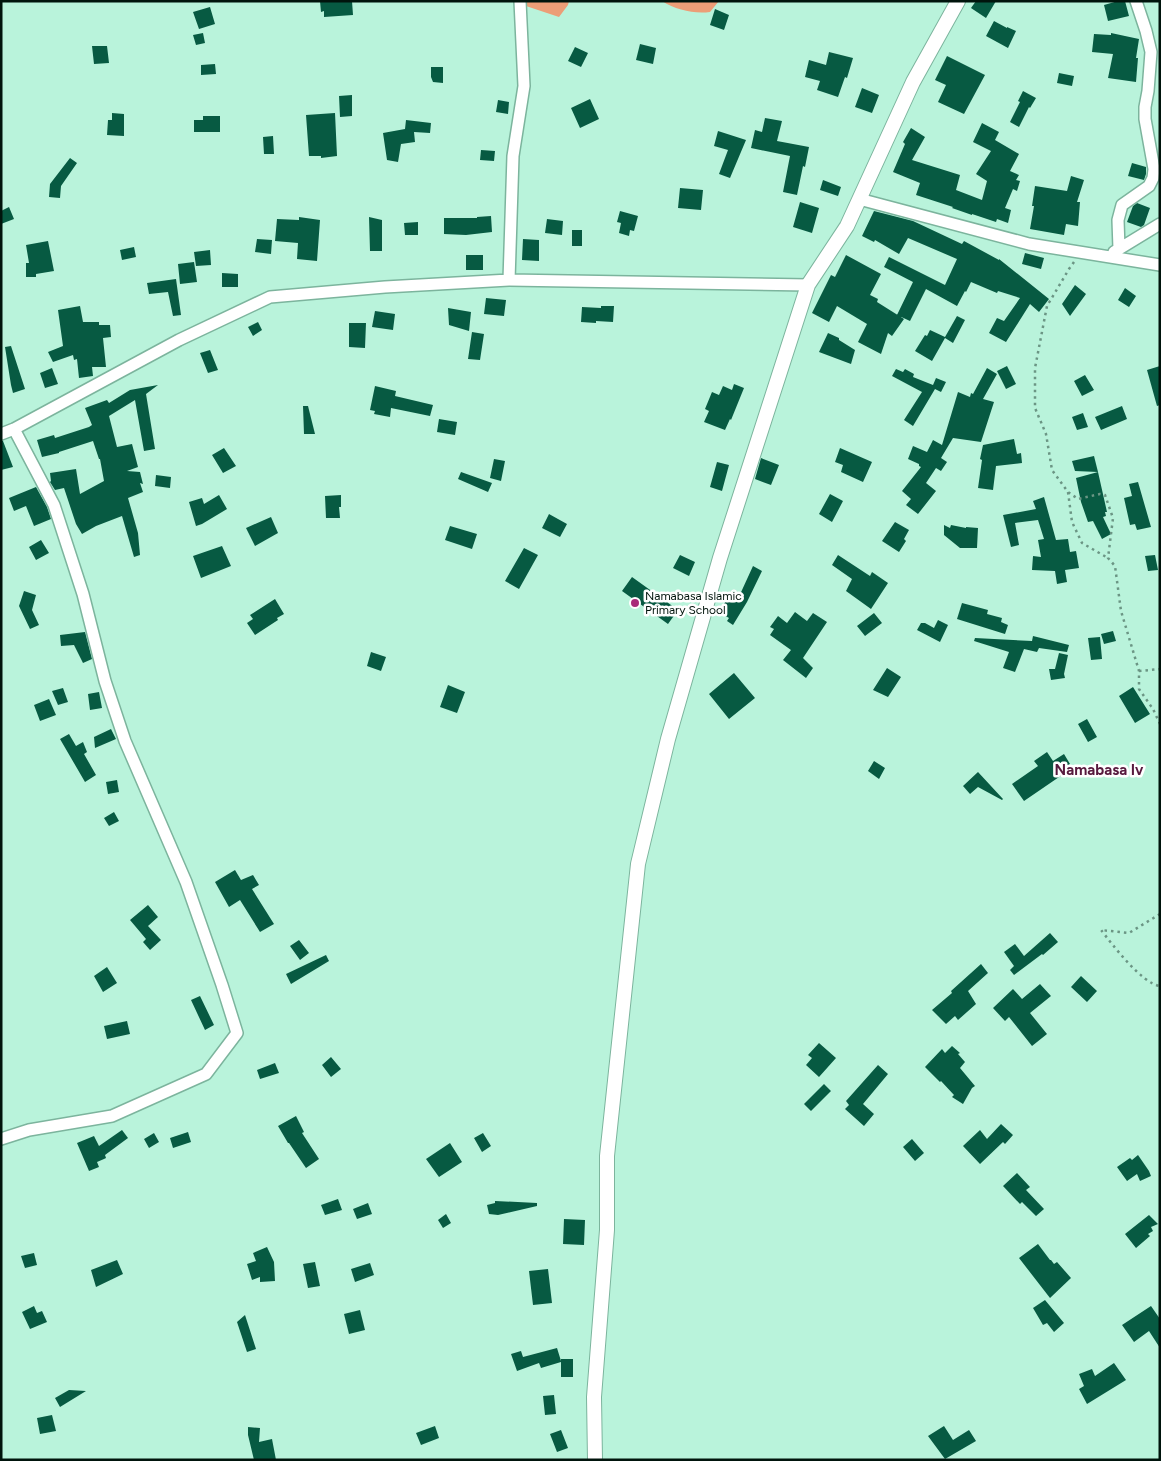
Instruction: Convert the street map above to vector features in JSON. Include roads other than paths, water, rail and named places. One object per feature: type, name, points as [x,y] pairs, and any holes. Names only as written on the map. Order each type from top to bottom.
[{"type":"street","points":[[509,280],[513,156],[524,86],[520,1]]},
{"type":"street","points":[[595,1460],[594,1396],[607,1230],[607,1156],[638,864],[668,739],[720,558],[808,285],[847,226],[913,82],[958,1]]},
{"type":"street","points":[[1119,249],[1118,220],[1122,205],[1149,186],[1153,178],[1154,169],[1144,108],[1148,91],[1151,52],[1136,1]]},
{"type":"street","points":[[859,199],[1029,244],[1160,265]]},
{"type":"street","points":[[1106,256],[1160,224]]},
{"type":"street","points":[[1,434],[14,429],[179,340],[270,297],[385,287],[509,280],[808,285]]},
{"type":"street","points":[[1,1139],[29,1130],[112,1116],[206,1074],[236,1033],[222,985],[186,882],[126,741],[105,681],[83,594],[54,505],[14,429]]},
{"type":"place","name":"Namabasa Islamic Primary School","points":[[635,603]]},
{"type":"district","name":"Namabasa Iv","points":[[1099,770]]}]
